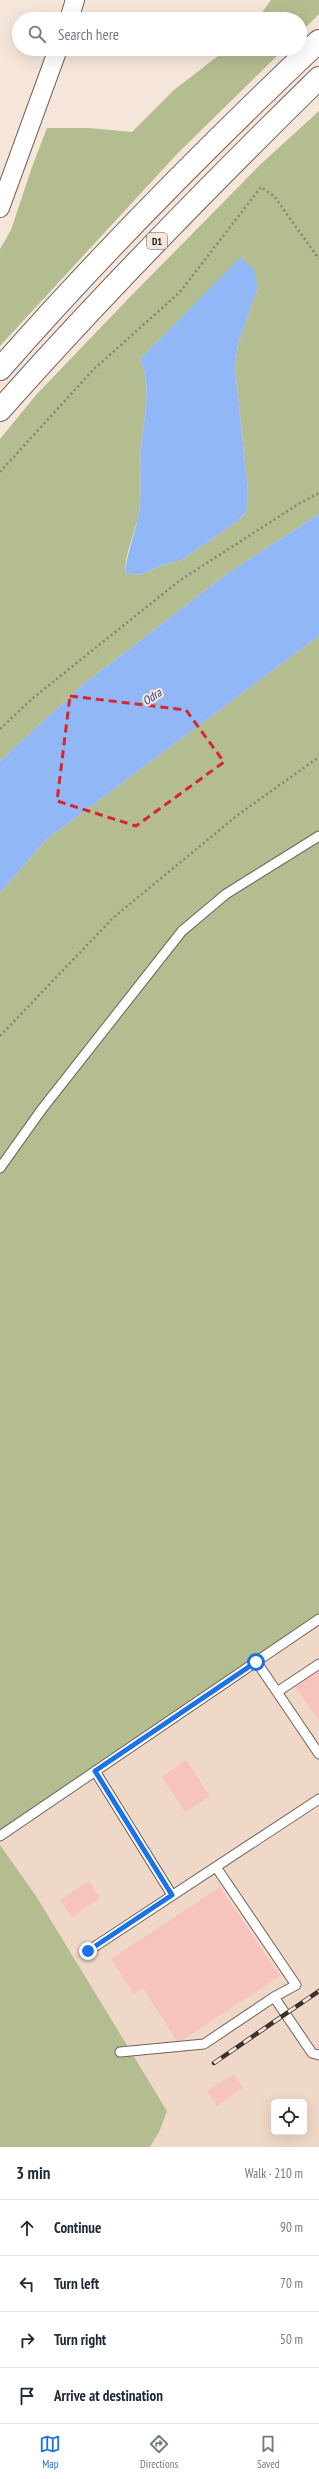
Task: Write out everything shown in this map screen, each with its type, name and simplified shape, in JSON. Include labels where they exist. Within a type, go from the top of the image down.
[{"type":"highway","name":"D1","points":[[307,52],[319,41]]},
{"type":"highway","name":"D1","points":[[0,368],[63,298],[231,124],[303,56]]},
{"type":"highway","name":"D1","points":[[0,410],[79,322],[242,153],[319,78]]},
{"type":"street","points":[[71,12],[75,0]]},
{"type":"street","points":[[0,208],[7,170],[55,56]]},
{"type":"lane","points":[[0,1168],[42,1109],[182,931],[226,894],[319,836]]},
{"type":"lane","points":[[0,1836],[319,1619]]},
{"type":"lane","points":[[256,1662],[319,1754]]},
{"type":"lane","points":[[277,1692],[319,1664]]},
{"type":"lane","points":[[95,1771],[172,1895]]},
{"type":"lane","points":[[88,1951],[319,1799]]},
{"type":"lane","points":[[120,2052],[204,2044],[274,1997],[296,1985],[216,1867]]},
{"type":"lane","points":[[274,1997],[312,2053],[319,2055]]},
{"type":"path","points":[[0,472],[93,370],[180,292],[261,187],[274,196],[319,259]]},
{"type":"path","points":[[0,729],[33,698],[179,581],[300,503],[319,493]]},
{"type":"path","points":[[0,1036],[114,917],[239,814],[319,757]]},
{"type":"highlighted area","points":[[70,696],[186,710],[224,762],[136,826],[57,801]]},
{"type":"shaded area","points":[[319,1619],[319,2147],[150,2147],[160,2130],[36,1896],[0,1845],[0,1836]]},
{"type":"green space","points":[[271,0],[319,0],[319,14],[307,26],[307,12],[262,12]]},
{"type":"green space","points":[[218,56],[277,56],[177,154],[0,346],[0,249],[11,230],[47,128],[89,128],[132,132],[174,90]]},
{"type":"green space","points":[[319,111],[319,514],[228,573],[85,683],[0,761],[0,439],[36,395],[262,163]],"holes":[[[242,257],[258,287],[238,344],[235,367],[248,491],[246,513],[238,521],[182,560],[162,565],[140,575],[125,573],[125,565],[138,519],[140,503],[140,457],[147,392],[144,370],[140,359]]]},
{"type":"green space","points":[[319,636],[319,1619],[0,1836],[0,893],[46,840]]},
{"type":"green space","points":[[0,1845],[36,1896],[167,2111],[160,2130],[150,2147],[0,2147]]},
{"type":"water","points":[[241,257],[254,270],[258,287],[238,344],[235,367],[248,491],[246,513],[238,521],[182,560],[162,565],[140,575],[125,573],[138,519],[140,503],[140,457],[147,392],[144,370],[140,359]]},
{"type":"water","name":"Odra","points":[[319,514],[319,636],[46,840],[0,893],[0,761],[85,683],[228,573]]},
{"type":"building","points":[[319,1667],[319,1721],[294,1685],[306,1676],[308,1678]]},
{"type":"building","points":[[186,1760],[210,1796],[185,1812],[162,1777]]},
{"type":"building","points":[[89,1881],[100,1898],[72,1917],[60,1900]]},
{"type":"building","points":[[220,1887],[280,1976],[178,2043],[143,1988],[134,1994],[111,1959]]},
{"type":"building","points":[[234,2074],[243,2088],[217,2106],[207,2091]]},
{"type":"railway","points":[[214,2063],[319,1991]]},
{"type":"route","points":[[88,1951],[172,1895],[95,1771],[256,1662]]}]
